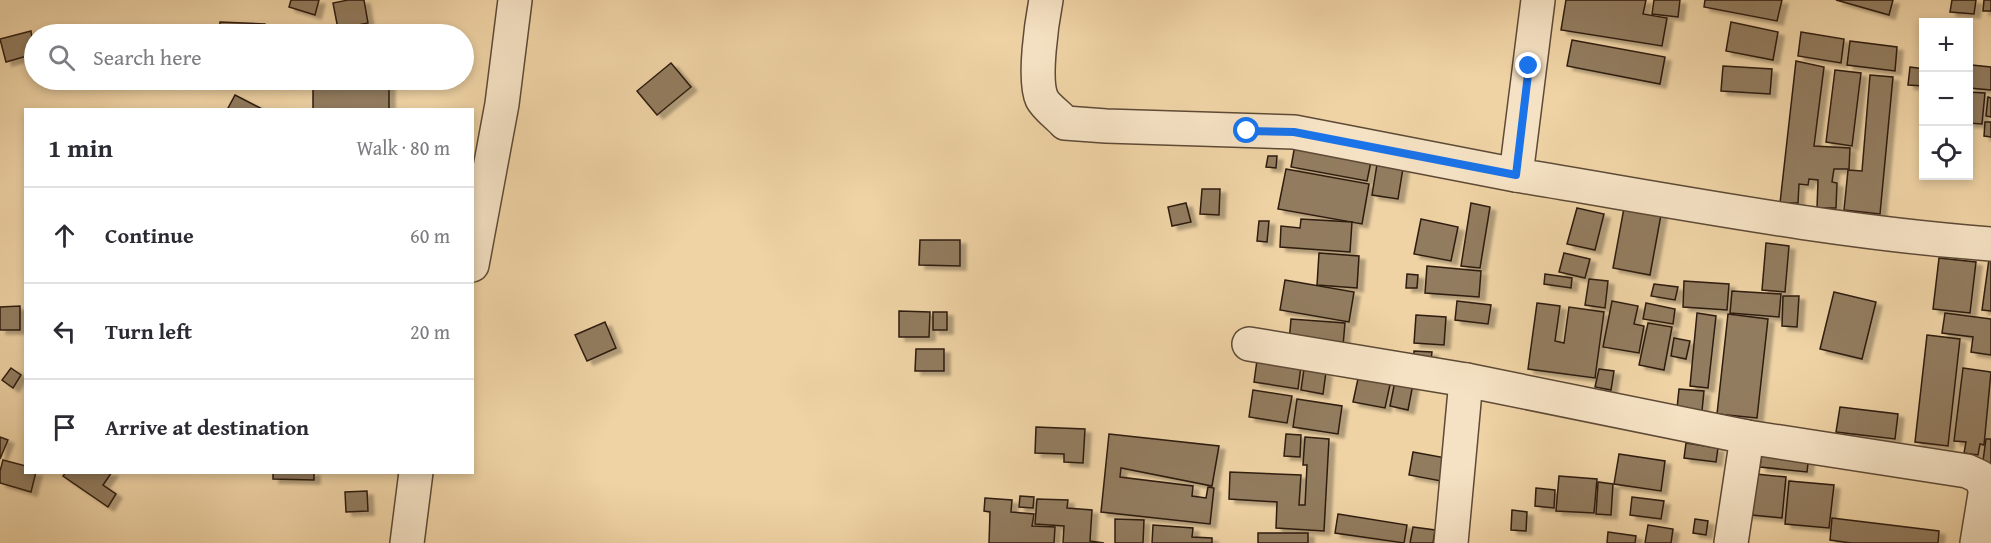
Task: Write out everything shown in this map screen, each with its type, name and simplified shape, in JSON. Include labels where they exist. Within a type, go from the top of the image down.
[{"type":"street","points":[[474,254],[502,104],[515,0]]},
{"type":"street","points":[[1046,0],[1039,41],[1039,79],[1042,99],[1065,123],[1294,132],[1516,175],[1809,223],[1927,239],[1991,244]]},
{"type":"street","points":[[1516,175],[1538,0]]},
{"type":"street","points":[[1249,344],[1466,380],[1747,437],[1956,468],[1980,477],[1985,488],[1977,543]]},
{"type":"street","points":[[1451,543],[1466,380]]},
{"type":"street","points":[[1731,543],[1747,437]]},
{"type":"street","points":[[407,543],[416,474]]},
{"type":"building","points":[[291,0],[319,0],[315,15],[289,7]]},
{"type":"building","points":[[364,0],[368,23],[337,24],[333,3]]},
{"type":"building","points":[[1566,0],[1646,0],[1643,14],[1667,18],[1662,46],[1561,30]]},
{"type":"building","points":[[1654,0],[1680,0],[1678,17],[1652,14]]},
{"type":"building","points":[[1705,0],[1782,0],[1777,21],[1704,7]]},
{"type":"building","points":[[1836,0],[1893,0],[1889,15]]},
{"type":"building","points":[[1952,0],[1976,0],[1974,14],[1950,12]]},
{"type":"building","points":[[1984,0],[1991,0],[1991,11],[1983,11]]},
{"type":"building","points":[[220,22],[265,24],[220,24]]},
{"type":"building","points":[[1731,22],[1778,32],[1773,60],[1726,51]]},
{"type":"building","points":[[1801,32],[1844,39],[1841,63],[1798,56]]},
{"type":"building","points":[[24,33],[24,57],[6,62],[0,39]]},
{"type":"building","points":[[1572,40],[1665,57],[1660,84],[1567,66]]},
{"type":"building","points":[[1850,41],[1897,47],[1895,71],[1847,65]]},
{"type":"building","points":[[1796,61],[1824,67],[1814,146],[1850,148],[1849,169],[1834,169],[1832,182],[1837,183],[1836,208],[1817,208],[1818,180],[1809,179],[1808,185],[1799,184],[1798,203],[1780,203]]},
{"type":"building","points":[[671,63],[691,87],[657,115],[637,91]]},
{"type":"building","points":[[1973,65],[1991,67],[1991,90],[1973,88]]},
{"type":"building","points":[[1723,66],[1772,69],[1770,94],[1721,91]]},
{"type":"building","points":[[1910,67],[1919,68],[1919,86],[1908,85]]},
{"type":"building","points":[[1835,70],[1861,73],[1852,146],[1826,142]]},
{"type":"building","points":[[1870,75],[1893,77],[1880,214],[1844,210],[1848,170],[1862,171]]},
{"type":"building","points":[[313,90],[389,90],[389,108],[313,108]]},
{"type":"building","points":[[1973,92],[1985,93],[1982,124],[1973,123]]},
{"type":"building","points":[[235,95],[260,108],[228,108]]},
{"type":"building","points":[[1988,97],[1991,98],[1991,117],[1986,116]]},
{"type":"building","points":[[1985,122],[1991,122],[1991,137],[1984,136]]},
{"type":"building","points":[[1296,139],[1373,152],[1367,181],[1291,167]]},
{"type":"building","points":[[1268,156],[1277,156],[1276,168],[1266,167]]},
{"type":"building","points":[[1378,158],[1404,162],[1398,199],[1372,195]]},
{"type":"building","points":[[1286,169],[1369,184],[1362,224],[1278,209]]},
{"type":"building","points":[[1202,189],[1220,189],[1219,215],[1200,214]]},
{"type":"building","points":[[1626,197],[1663,204],[1650,275],[1613,268]]},
{"type":"building","points":[[1186,203],[1191,222],[1172,226],[1168,207]]},
{"type":"building","points":[[1471,203],[1490,207],[1480,268],[1461,266]]},
{"type":"building","points":[[1577,208],[1604,214],[1595,250],[1567,244]]},
{"type":"building","points":[[1301,219],[1352,222],[1350,252],[1280,247],[1281,226],[1300,228]]},
{"type":"building","points":[[1421,219],[1458,227],[1451,261],[1414,254]]},
{"type":"building","points":[[1259,221],[1269,221],[1267,242],[1257,241]]},
{"type":"building","points":[[920,240],[960,240],[960,266],[919,265]]},
{"type":"building","points":[[1766,243],[1789,246],[1785,292],[1762,290]]},
{"type":"building","points":[[1991,252],[1991,311],[1982,310]]},
{"type":"building","points":[[1319,253],[1359,256],[1357,288],[1317,285]]},
{"type":"building","points":[[1564,253],[1590,259],[1585,278],[1559,272]]},
{"type":"building","points":[[1939,258],[1976,262],[1970,313],[1933,309]]},
{"type":"building","points":[[1427,266],[1481,271],[1479,297],[1425,293]]},
{"type":"building","points":[[1407,274],[1418,275],[1417,288],[1406,288]]},
{"type":"building","points":[[1545,274],[1572,278],[1571,288],[1544,284]]},
{"type":"building","points":[[1589,279],[1608,281],[1605,308],[1585,305]]},
{"type":"building","points":[[1285,280],[1354,292],[1349,322],[1280,310]]},
{"type":"building","points":[[1684,281],[1729,284],[1727,310],[1683,307]]},
{"type":"building","points":[[1654,284],[1678,287],[1675,300],[1651,296]]},
{"type":"building","points":[[1732,291],[1781,294],[1779,317],[1730,313]]},
{"type":"building","points":[[1834,292],[1876,302],[1862,359],[1820,349]]},
{"type":"building","points":[[1783,296],[1799,296],[1797,327],[1782,326]]},
{"type":"building","points":[[1457,301],[1491,305],[1488,324],[1455,320]]},
{"type":"building","points":[[1612,301],[1638,306],[1634,324],[1644,326],[1639,353],[1603,347]]},
{"type":"building","points":[[1537,303],[1560,306],[1555,341],[1564,343],[1569,307],[1604,312],[1595,378],[1528,369]]},
{"type":"building","points":[[1646,303],[1675,309],[1673,324],[1643,319]]},
{"type":"building","points":[[20,306],[20,330],[0,330],[0,307]]},
{"type":"building","points":[[899,311],[930,312],[929,337],[899,337]]},
{"type":"building","points":[[933,312],[947,312],[947,330],[933,330]]},
{"type":"building","points":[[1697,313],[1716,316],[1708,388],[1690,386]]},
{"type":"building","points":[[1945,313],[1991,319],[1991,355],[1971,352],[1973,337],[1942,333]]},
{"type":"building","points":[[1728,314],[1768,319],[1757,418],[1717,414]]},
{"type":"building","points":[[1416,315],[1446,317],[1444,345],[1414,343]]},
{"type":"building","points":[[1291,319],[1345,323],[1343,346],[1289,342]]},
{"type":"building","points":[[605,322],[616,348],[587,361],[575,335]]},
{"type":"building","points":[[1648,323],[1672,327],[1664,370],[1639,365]]},
{"type":"building","points":[[1927,335],[1960,339],[1948,446],[1915,442]]},
{"type":"building","points":[[1674,338],[1690,341],[1686,359],[1671,356]]},
{"type":"building","points":[[916,349],[944,349],[944,371],[915,371]]},
{"type":"building","points":[[1414,351],[1432,352],[1430,368],[1413,366]]},
{"type":"building","points":[[1257,360],[1301,366],[1298,389],[1254,382]]},
{"type":"building","points":[[11,368],[21,375],[13,388],[2,380]]},
{"type":"building","points":[[1963,368],[1991,372],[1984,445],[1980,444],[1978,455],[1964,453],[1966,442],[1954,441]]},
{"type":"building","points":[[1304,369],[1326,372],[1323,394],[1301,390]]},
{"type":"building","points":[[1599,369],[1614,371],[1611,390],[1595,387]]},
{"type":"building","points":[[1359,374],[1391,380],[1385,408],[1353,402]]},
{"type":"building","points":[[1395,381],[1413,384],[1408,410],[1390,406]]},
{"type":"building","points":[[1679,389],[1704,391],[1702,411],[1677,408]]},
{"type":"building","points":[[1253,390],[1292,396],[1287,423],[1249,417]]},
{"type":"building","points":[[1297,399],[1342,406],[1338,434],[1293,427]]},
{"type":"building","points":[[1840,407],[1898,414],[1895,439],[1836,432]]},
{"type":"building","points":[[1036,427],[1085,429],[1083,463],[1064,462],[1064,454],[1035,453]]},
{"type":"building","points":[[1109,434],[1219,446],[1212,486],[1121,468],[1120,477],[1193,486],[1192,496],[1206,498],[1208,487],[1214,488],[1210,524],[1101,512]]},
{"type":"building","points":[[1286,434],[1301,435],[1300,457],[1284,456]]},
{"type":"building","points":[[0,437],[8,440],[0,459]]},
{"type":"building","points":[[1305,437],[1329,439],[1324,531],[1276,528],[1277,502],[1229,499],[1230,472],[1301,475],[1299,505],[1305,505],[1307,465],[1303,465]]},
{"type":"building","points":[[1986,439],[1991,439],[1991,469],[1982,468]]},
{"type":"building","points":[[1763,442],[1810,447],[1807,472],[1760,467]]},
{"type":"building","points":[[1686,443],[1718,448],[1716,462],[1684,458]]},
{"type":"building","points":[[1413,452],[1446,458],[1441,481],[1409,475]]},
{"type":"building","points":[[1619,454],[1665,461],[1661,491],[1614,484]]},
{"type":"building","points":[[3,460],[24,465],[24,474],[36,474],[31,492],[0,483]]},
{"type":"building","points":[[1746,473],[1786,477],[1782,518],[1741,514]]},
{"type":"building","points":[[64,474],[111,474],[103,485],[116,494],[108,507],[63,476]]},
{"type":"building","points":[[273,474],[314,474],[314,480],[273,479]]},
{"type":"building","points":[[1559,476],[1597,479],[1594,513],[1556,511]]},
{"type":"building","points":[[1789,481],[1834,485],[1829,528],[1785,524]]},
{"type":"building","points":[[1598,482],[1613,484],[1611,515],[1596,514]]},
{"type":"building","points":[[1536,488],[1555,490],[1554,508],[1535,506]]},
{"type":"building","points":[[367,491],[368,511],[346,512],[345,492]]},
{"type":"building","points":[[1020,496],[1034,497],[1033,508],[1019,507]]},
{"type":"building","points":[[1632,497],[1664,501],[1661,519],[1630,515]]},
{"type":"building","points":[[985,498],[1012,500],[1011,512],[1034,514],[1032,526],[1055,527],[1054,543],[989,543],[990,512],[984,511]]},
{"type":"building","points":[[1037,499],[1068,500],[1067,508],[1092,510],[1090,541],[1104,543],[1063,543],[1064,526],[1035,524]]},
{"type":"building","points":[[1512,510],[1527,512],[1526,531],[1511,530]]},
{"type":"building","points":[[1338,514],[1407,525],[1404,543],[1335,533]]},
{"type":"building","points":[[1832,518],[1939,531],[1938,543],[1851,543],[1830,540]]},
{"type":"building","points":[[1115,519],[1144,520],[1143,543],[1115,543]]},
{"type":"building","points":[[1695,519],[1708,521],[1706,535],[1693,533]]},
{"type":"building","points":[[1153,525],[1193,528],[1192,537],[1212,538],[1212,543],[1152,543]]},
{"type":"building","points":[[1648,525],[1673,529],[1671,543],[1645,543]]},
{"type":"building","points":[[1413,527],[1435,530],[1433,543],[1410,543]]},
{"type":"building","points":[[1608,532],[1636,536],[1635,543],[1607,543]]},
{"type":"building","points":[[1258,533],[1308,533],[1308,543],[1258,543]]},
{"type":"route","points":[[1247,131],[1294,132],[1516,175],[1529,66]]}]
